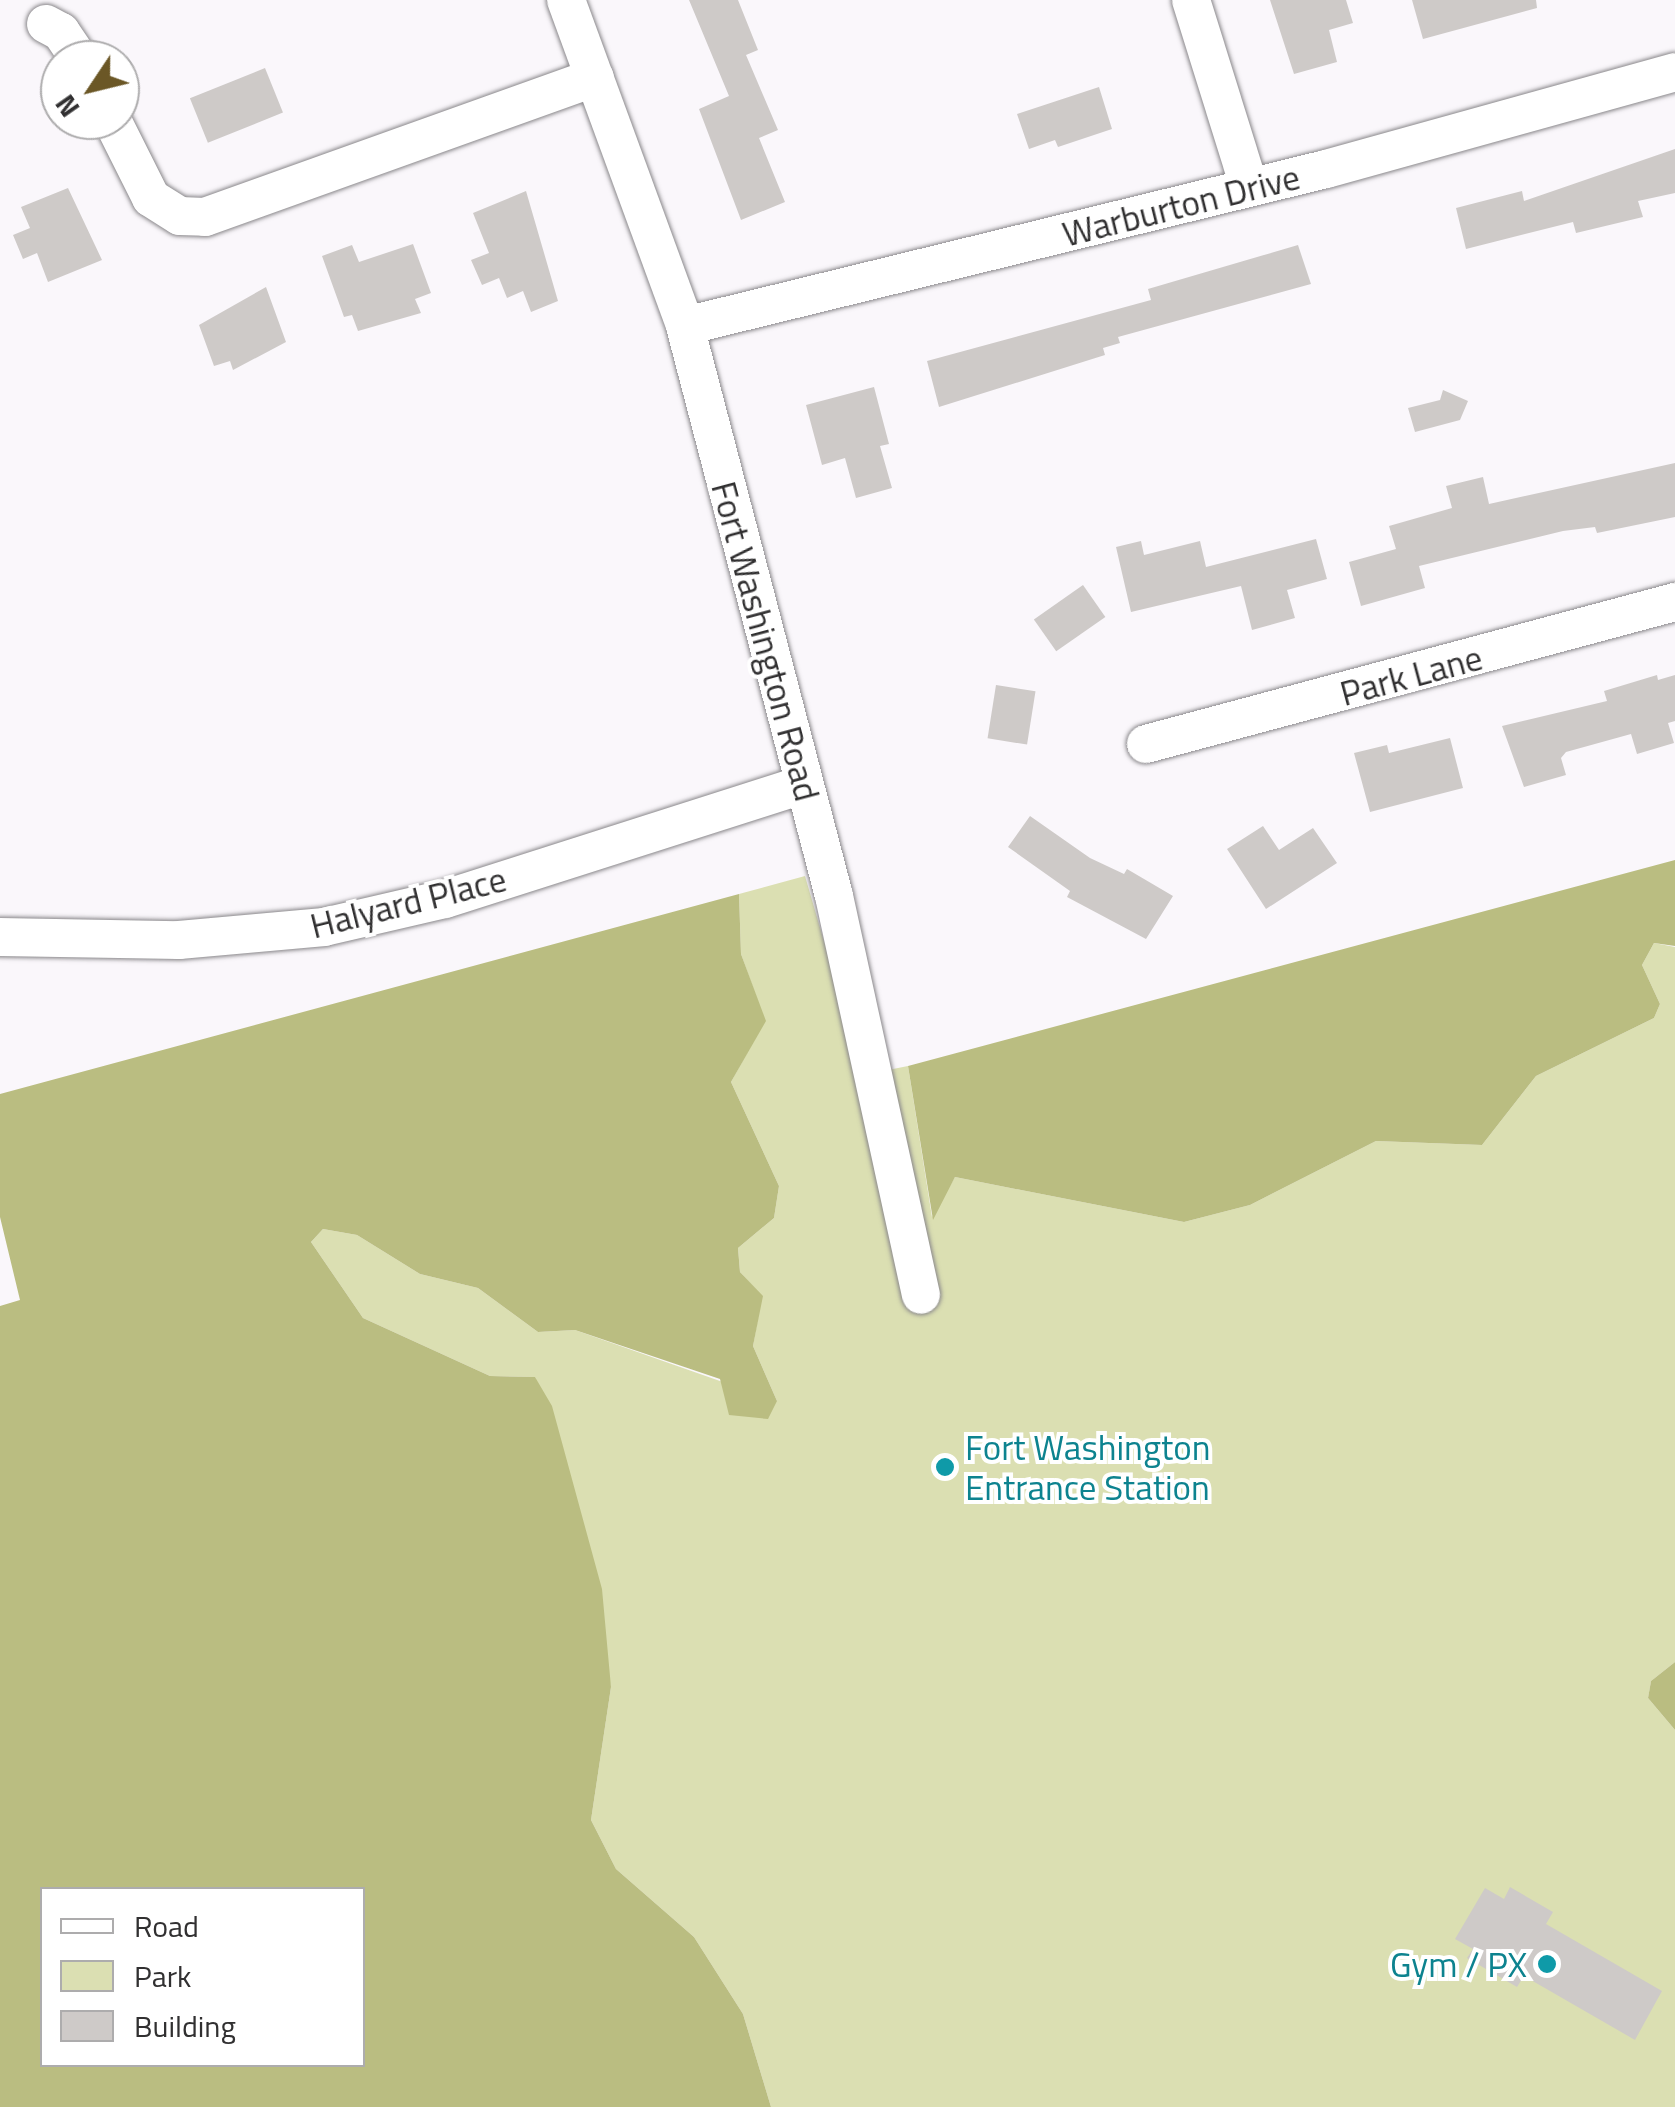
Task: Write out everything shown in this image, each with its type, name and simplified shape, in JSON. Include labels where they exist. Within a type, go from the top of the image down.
[{"type":"street","name":"Fort Washington Road","points":[[566,0],[684,326],[834,896],[921,1294]]},
{"type":"street","points":[[1191,0],[1249,186]]},
{"type":"street","points":[[46,24],[66,40]]},
{"type":"street","name":"Warburton Drive","points":[[684,326],[1249,186],[1675,72]]},
{"type":"street","points":[[122,140],[151,198],[180,216],[206,216],[595,77]]},
{"type":"street","name":"Park Lane","points":[[1146,744],[1675,602]]},
{"type":"street","name":"Halyard Place","points":[[0,937],[179,940],[324,927],[445,899],[803,785]]},
{"type":"green space","points":[[1675,860],[1675,946],[1654,943],[1642,965],[1660,1004],[1654,1018],[1536,1076],[1482,1145],[1376,1141],[1250,1205],[1184,1222],[955,1177],[933,1220],[908,1066]]},
{"type":"green space","points":[[805,876],[863,1075],[908,1066],[932,1217],[955,1177],[1184,1222],[1250,1205],[1376,1141],[1482,1145],[1536,1076],[1654,1018],[1660,1004],[1642,965],[1654,943],[1675,947],[1675,1662],[1651,1681],[1648,1698],[1675,1730],[1675,2107],[771,2107],[743,2014],[694,1937],[616,1869],[591,1820],[611,1687],[535,1377],[490,1376],[363,1318],[311,1242],[323,1229],[357,1235],[420,1274],[478,1288],[538,1332],[575,1330],[777,1401],[753,1346],[762,1296],[740,1272],[738,1248],[774,1218],[779,1186],[731,1082],[765,1021],[741,954],[739,894]]},
{"type":"green space","points":[[739,894],[741,954],[766,1021],[731,1082],[779,1186],[774,1218],[738,1248],[740,1272],[763,1296],[753,1346],[777,1401],[768,1419],[729,1415],[720,1379],[575,1330],[538,1332],[478,1288],[420,1274],[357,1235],[323,1229],[311,1242],[363,1318],[490,1376],[535,1377],[552,1406],[602,1589],[611,1687],[591,1820],[616,1869],[694,1937],[743,2014],[771,2107],[0,2107],[0,1306],[20,1300],[0,1217],[0,1094]]},
{"type":"green space","points":[[1675,1662],[1675,1730],[1648,1698],[1651,1681]]},
{"type":"building","points":[[689,0],[738,0],[758,50],[746,55],[778,130],[759,138],[785,202],[741,220],[699,109],[729,96]]},
{"type":"building","points":[[1270,0],[1346,0],[1353,23],[1329,30],[1337,62],[1294,74]]},
{"type":"building","points":[[1412,0],[1536,0],[1537,8],[1423,39]]},
{"type":"building","points":[[265,68],[283,113],[208,143],[190,98]]},
{"type":"building","points":[[1099,87],[1112,129],[1058,147],[1055,140],[1029,149],[1017,114]]},
{"type":"building","points":[[1675,149],[1675,193],[1638,201],[1643,217],[1576,233],[1573,222],[1466,249],[1456,208],[1522,191],[1524,201]]},
{"type":"building","points":[[68,188],[102,260],[48,282],[37,253],[23,259],[13,235],[30,228],[21,207]]},
{"type":"building","points":[[526,191],[558,301],[531,312],[523,291],[507,298],[499,278],[482,285],[471,260],[489,253],[473,213]]},
{"type":"building","points":[[413,244],[431,293],[415,299],[421,313],[358,331],[352,315],[344,317],[322,256],[352,245],[359,262]]},
{"type":"building","points":[[1298,245],[1311,284],[1118,337],[1120,343],[1103,348],[1105,355],[939,407],[927,361],[1151,300],[1148,289]]},
{"type":"building","points":[[266,287],[286,342],[233,370],[230,361],[214,366],[199,325]]},
{"type":"building","points":[[874,387],[889,444],[880,446],[892,488],[856,498],[845,458],[822,465],[806,405]]},
{"type":"building","points":[[1443,390],[1468,401],[1460,420],[1415,432],[1408,408],[1440,400]]},
{"type":"building","points":[[1675,463],[1675,517],[1597,533],[1595,527],[1563,531],[1419,566],[1425,588],[1361,606],[1349,562],[1396,549],[1389,526],[1452,508],[1446,486],[1483,477],[1489,504]]},
{"type":"building","points":[[1316,539],[1327,579],[1287,590],[1295,618],[1252,630],[1241,586],[1131,612],[1116,547],[1141,541],[1144,555],[1200,541],[1206,567]]},
{"type":"building","points":[[1083,585],[1105,617],[1056,651],[1034,619]]},
{"type":"building","points":[[1657,675],[1658,680],[1675,675],[1675,721],[1668,723],[1674,743],[1637,754],[1631,734],[1566,752],[1561,758],[1566,775],[1524,787],[1502,726],[1607,701],[1604,691]]},
{"type":"building","points":[[996,685],[1036,691],[1027,745],[988,738]]},
{"type":"building","points":[[1450,738],[1463,788],[1370,812],[1354,753],[1387,745],[1389,753]]},
{"type":"building","points":[[1030,816],[1090,858],[1124,874],[1127,869],[1173,896],[1146,939],[1067,897],[1070,891],[1008,847]]},
{"type":"building","points":[[1263,826],[1279,850],[1313,828],[1337,863],[1266,909],[1227,849]]},
{"type":"building","name":"Gym / PX","points":[[1510,1887],[1553,1912],[1546,1924],[1662,1991],[1635,2040],[1524,1976],[1517,1987],[1467,1958],[1473,1949],[1455,1939],[1485,1888],[1504,1899]]},
{"type":"place","name":"Fort Washington Entrance Station","points":[[945,1467]]},
{"type":"place","name":"Gym / PX","points":[[1547,1964]]}]
